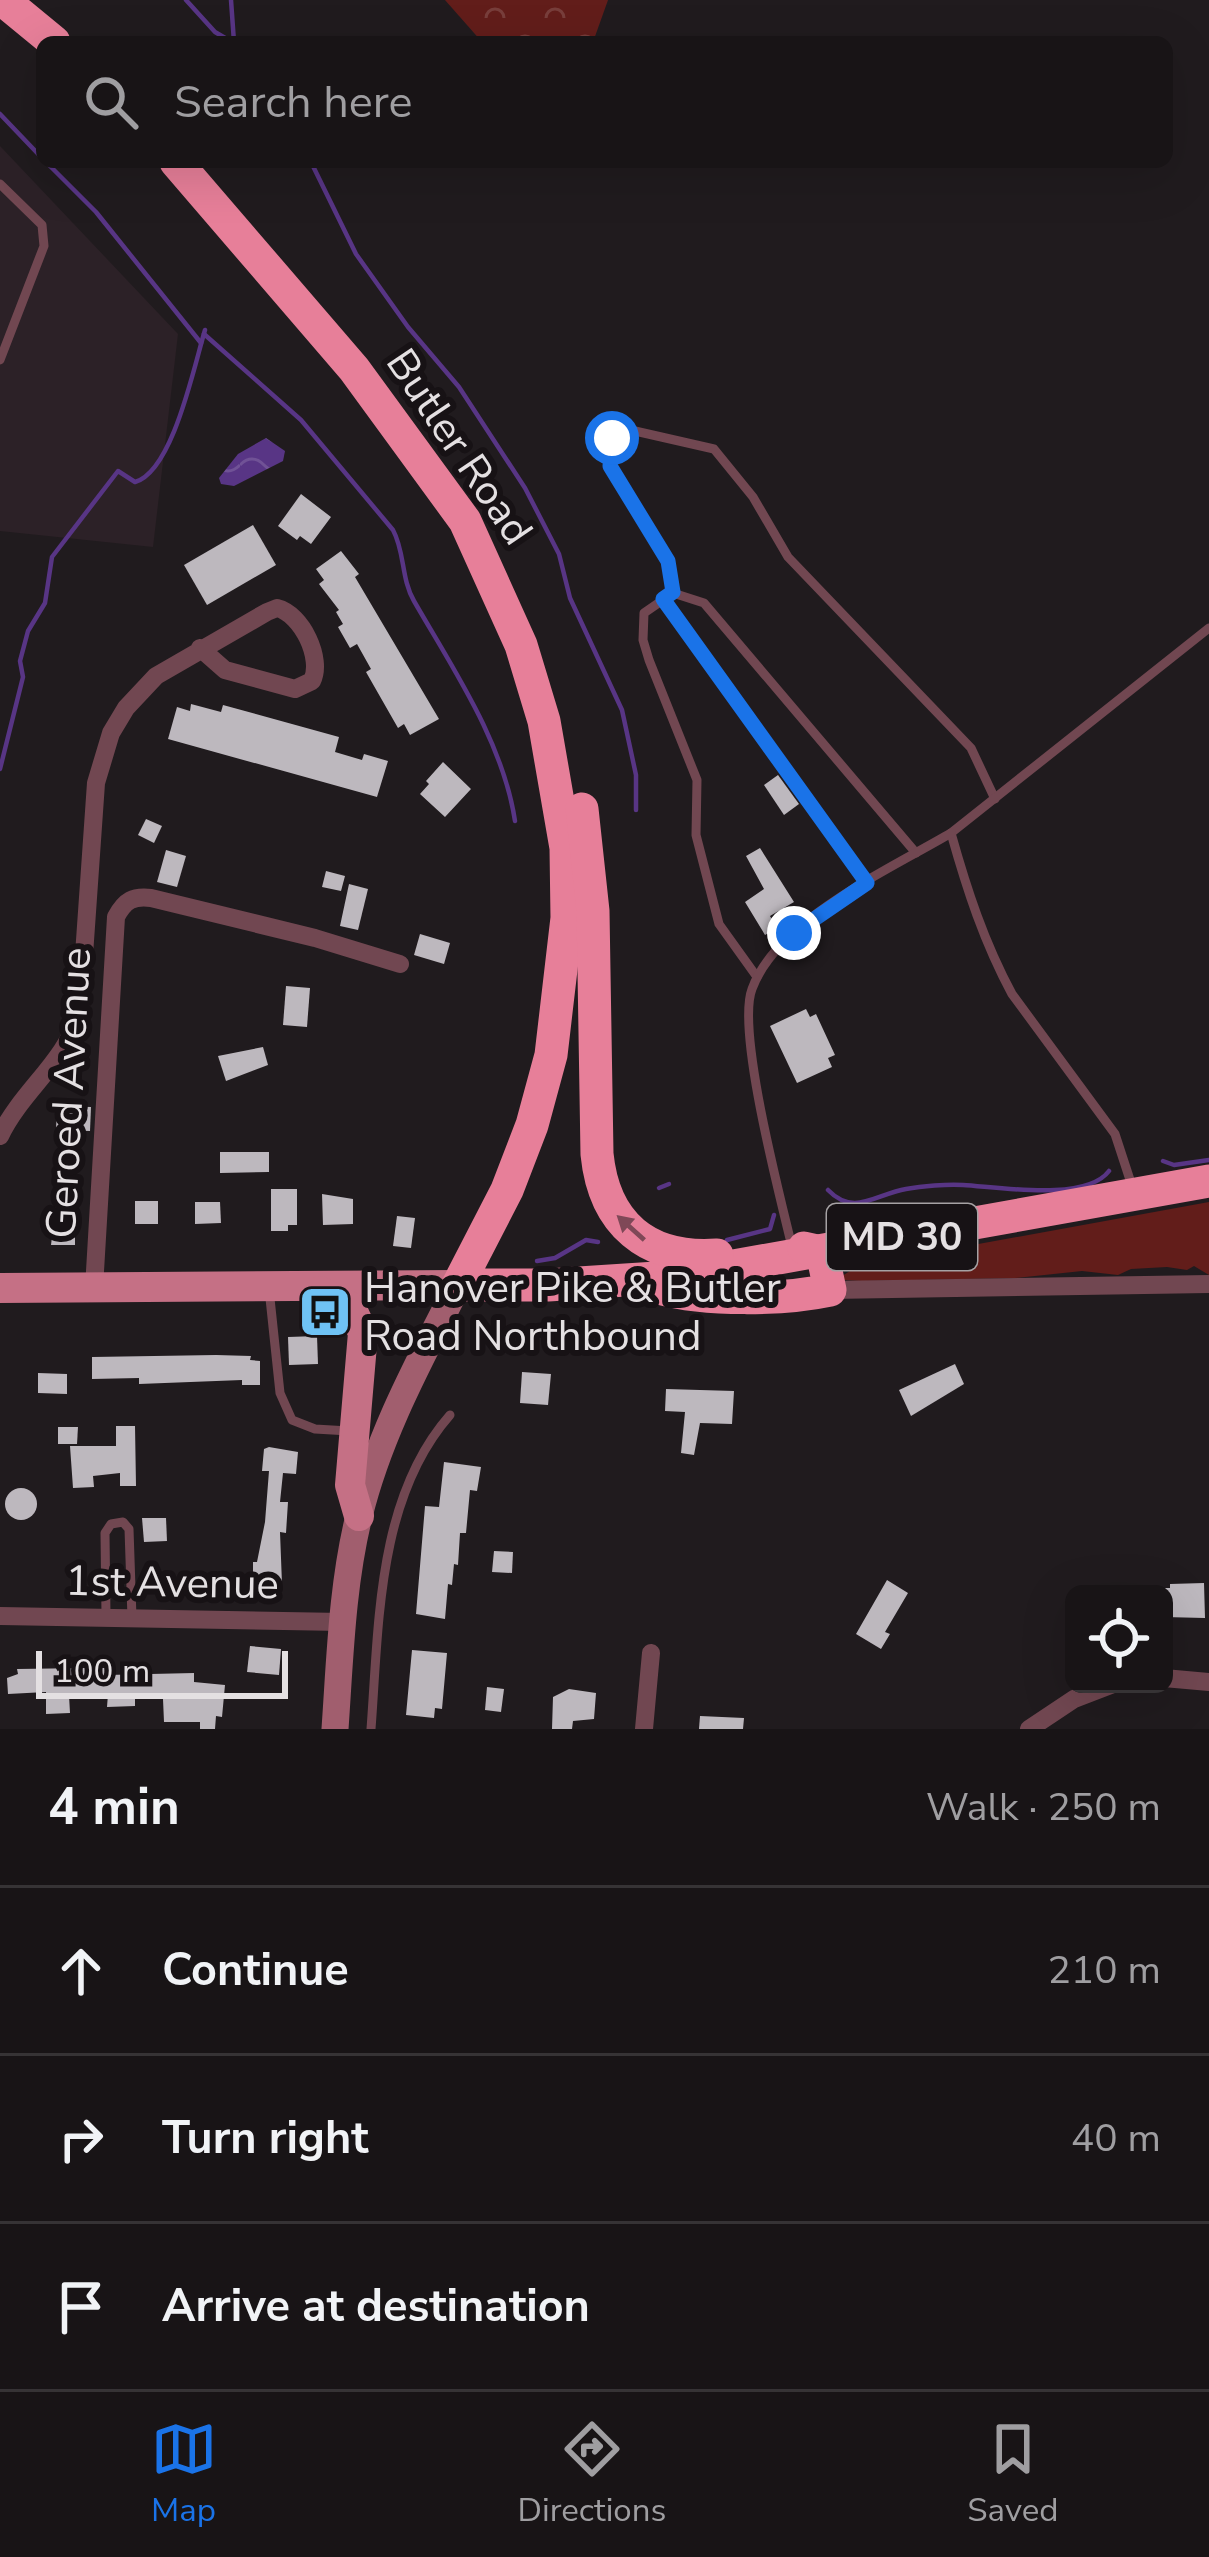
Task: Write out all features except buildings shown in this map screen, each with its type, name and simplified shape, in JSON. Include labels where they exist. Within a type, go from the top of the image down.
[{"type":"highway","points":[[3,0],[46,36]]},
{"type":"highway","name":"Butler Road","points":[[181,168],[354,369],[456,508],[486,562],[521,645],[544,721],[563,824],[567,895],[551,1055],[532,1125],[507,1190],[458,1285]]},
{"type":"highway","points":[[544,721],[577,777],[590,854],[597,1154],[603,1190],[624,1225],[651,1244],[672,1253],[712,1256],[803,1251],[830,1290],[686,1295],[636,1282]]},
{"type":"highway","name":"MD 30","points":[[458,1285],[636,1282],[1209,1181]]},
{"type":"main road","name":"MD 30","points":[[0,1288],[458,1285]]},
{"type":"main road","name":"Butler Road","points":[[334,1729],[358,1516],[401,1397],[458,1285]]},
{"type":"main road","points":[[314,1289],[351,1307],[360,1322],[350,1485],[358,1516]]},
{"type":"street","points":[[0,1136],[21,1100],[67,1047],[80,1012],[96,783],[111,733],[126,709],[156,676],[200,648],[266,612],[286,610],[316,657],[317,668],[312,681],[295,689],[225,670],[200,648]]},
{"type":"street","name":"Geroed Avenue","points":[[103,1289],[116,917],[121,907],[138,896],[152,898],[400,964]]},
{"type":"street","points":[[830,1290],[1209,1284]]},
{"type":"street","name":"1st Avenue","points":[[0,1616],[343,1622]]},
{"type":"street","points":[[644,1729],[651,1653]]},
{"type":"street","points":[[1173,1679],[1209,1682]]},
{"type":"street","points":[[1029,1729],[1090,1693]]},
{"type":"lane","points":[[0,184],[42,225],[44,246],[0,360]]},
{"type":"lane","points":[[867,883],[668,596],[668,561],[610,466],[612,438],[635,431],[715,449],[753,497],[788,556],[971,748],[995,799]]},
{"type":"lane","points":[[757,977],[719,924],[696,835],[697,781],[643,640],[644,613],[668,596],[704,603],[916,854]]},
{"type":"lane","points":[[803,1251],[763,1117],[749,1025],[748,1000],[757,977],[794,933],[951,833],[1209,628]]},
{"type":"lane","points":[[951,833],[969,897],[999,970],[1115,1135],[1135,1194]]},
{"type":"lane","points":[[268,1289],[280,1393],[292,1420],[315,1429],[355,1432]]},
{"type":"lane","points":[[370,1729],[389,1548],[430,1437],[450,1415]]},
{"type":"lane","points":[[106,1618],[105,1533],[111,1524],[123,1522],[129,1529],[132,1618]]},
{"type":"shaded area","points":[[0,146],[178,334],[153,547],[0,531]]},
{"type":"green space","points":[[445,0],[608,0],[595,36],[477,36]]},
{"type":"green space","points":[[1209,1202],[1209,1275],[1194,1266],[1187,1270],[1131,1269],[1118,1275],[1082,1271],[1015,1278],[862,1281],[842,1276],[858,1266]]},
{"type":"water","points":[[266,438],[285,451],[283,461],[234,486],[221,484],[219,478],[238,454]]},
{"type":"waterway","points":[[186,0],[222,36]]},
{"type":"waterway","points":[[231,0],[234,36]]},
{"type":"waterway","points":[[0,114],[36,152]]},
{"type":"waterway","points":[[52,168],[96,212],[201,343]]},
{"type":"waterway","points":[[314,168],[356,254],[459,387],[525,488],[559,554],[570,598],[622,710],[636,775],[636,810]]},
{"type":"waterway","points":[[0,769],[23,677],[20,661],[28,631],[45,603],[52,557],[118,471],[135,482],[160,459],[180,415],[205,330]]},
{"type":"waterway","points":[[204,334],[301,420],[393,530],[410,593],[488,735],[515,821]]},
{"type":"waterway","points":[[1163,1161],[1174,1165],[1209,1160]]},
{"type":"waterway","points":[[828,1190],[856,1203],[934,1186],[1062,1190],[1098,1181],[1109,1171]]},
{"type":"waterway","points":[[659,1188],[669,1184]]},
{"type":"waterway","points":[[727,1240],[770,1229],[774,1215]]},
{"type":"waterway","points":[[537,1261],[555,1258],[586,1240],[598,1242]]},
{"type":"place","name":"Hanover Pike & Butler Road Northbound","points":[[325,1312]]},
{"type":"route","points":[[612,438],[610,466],[668,561],[673,592],[663,599],[867,883],[794,933]]}]
